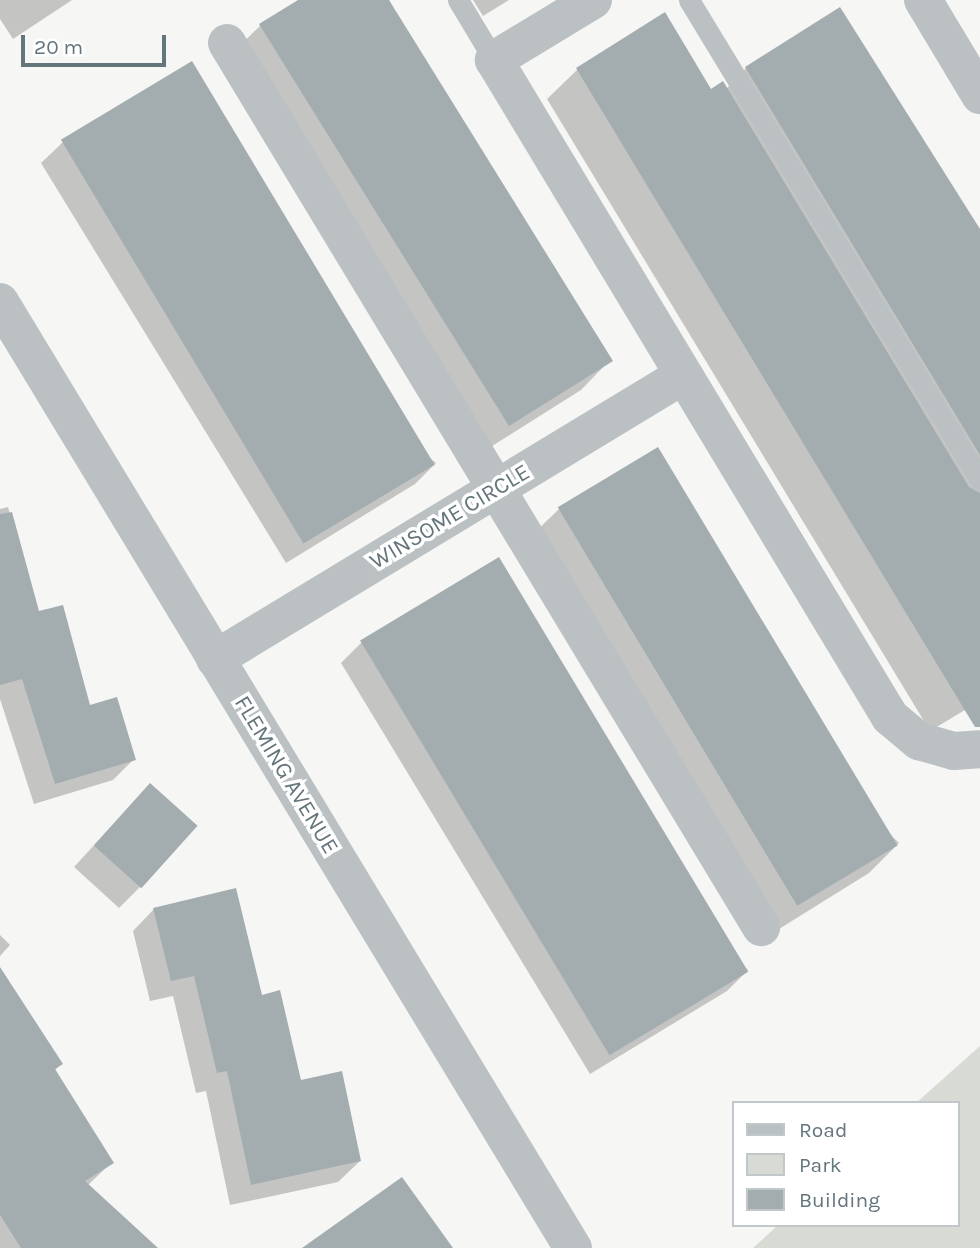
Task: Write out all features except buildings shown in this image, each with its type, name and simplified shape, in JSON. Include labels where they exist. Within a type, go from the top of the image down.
[{"type":"street","points":[[593,0],[494,60],[890,717],[919,741],[954,751],[980,749]]},
{"type":"street","points":[[923,0],[980,95]]},
{"type":"street","points":[[227,43],[761,927]]},
{"type":"street","name":"FLEMING AVENUE","points":[[0,302],[573,1248]]},
{"type":"street","name":"WINSOME CIRCLE","points":[[215,659],[684,375]]},
{"type":"lane","points":[[458,0],[494,60]]},
{"type":"lane","points":[[689,0],[980,480]]},
{"type":"green space","points":[[980,1046],[980,1248],[753,1248],[776,1227],[959,1227],[959,1101],[918,1101]]}]
